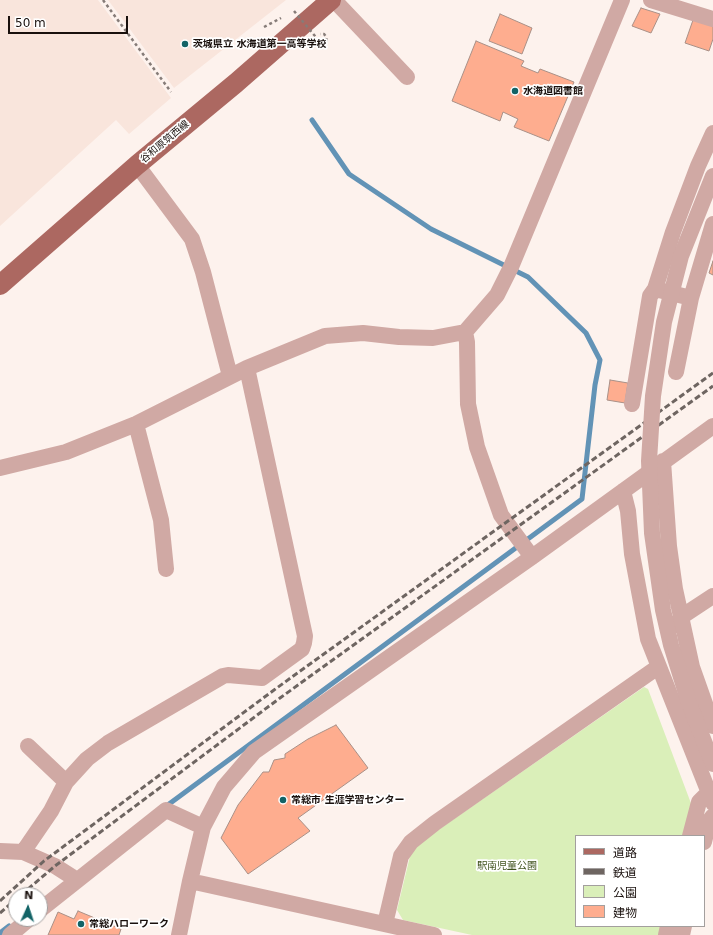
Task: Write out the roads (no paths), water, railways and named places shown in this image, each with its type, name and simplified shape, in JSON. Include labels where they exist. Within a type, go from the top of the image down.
[{"type":"main road","name":"谷和原筑西線","points":[[0,285],[137,165],[236,83],[331,0]]},
{"type":"street","points":[[334,0],[407,77]]},
{"type":"street","points":[[0,468],[66,452],[136,424],[230,376],[308,342],[340,334],[362,333],[399,337],[433,338],[465,332],[497,295],[511,266],[622,0]]},
{"type":"street","points":[[651,0],[713,19]]},
{"type":"street","points":[[632,404],[650,296],[656,289],[676,224],[698,166],[713,133]]},
{"type":"street","points":[[137,165],[192,239],[203,272],[230,376]]},
{"type":"street","points":[[713,176],[681,256],[664,322],[653,396],[650,477],[655,560],[671,645],[689,703],[713,764]]},
{"type":"street","points":[[676,372],[691,298],[713,224]]},
{"type":"street","points":[[656,289],[691,298]]},
{"type":"street","points":[[465,332],[468,342],[468,404],[477,447],[501,515],[532,557]]},
{"type":"street","points":[[23,852],[51,811],[66,782],[87,759],[108,743],[223,676],[228,675],[262,678],[302,649],[304,643],[303,628],[247,368]]},
{"type":"street","points":[[136,424],[161,520],[166,569]]},
{"type":"street","points":[[179,935],[203,827],[224,787],[254,752],[532,557],[713,426]]},
{"type":"street","points":[[663,461],[669,546],[681,617],[692,667],[713,726]]},
{"type":"street","points":[[624,491],[640,605],[648,639],[710,798],[699,802],[690,835]]},
{"type":"street","points":[[386,924],[401,856],[411,842],[434,823],[656,661],[681,617],[713,596]]},
{"type":"street","points":[[28,746],[66,782]]},
{"type":"street","points":[[48,904],[166,810],[203,827]]},
{"type":"street","points":[[705,838],[709,821],[713,816]]},
{"type":"street","points":[[0,851],[23,852],[55,866],[77,880]]},
{"type":"street","points":[[190,880],[434,935]]},
{"type":"street","points":[[10,935],[20,927]]},
{"type":"waterway","points":[[165,807],[582,499],[595,385],[600,360],[586,333],[528,277],[431,229],[349,174],[312,120]]},
{"type":"waterway","points":[[0,933],[8,927]]},
{"type":"railway","points":[[0,901],[44,861],[274,690],[713,373]]},
{"type":"railway","points":[[30,887],[55,866],[280,698],[713,386]]},
{"type":"railway","points":[[0,913],[8,906]]},
{"type":"place","name":"茨城県立 水海道第一高等学校","points":[[185,44]]},
{"type":"place","name":"水海道図書館","points":[[515,91]]},
{"type":"place","name":"常総市 生涯学習センター","points":[[283,800]]},
{"type":"place","name":"常総ハローワーク","points":[[81,924]]},
{"type":"park label","name":"駅南児童公園","points":[[507,866]]}]
